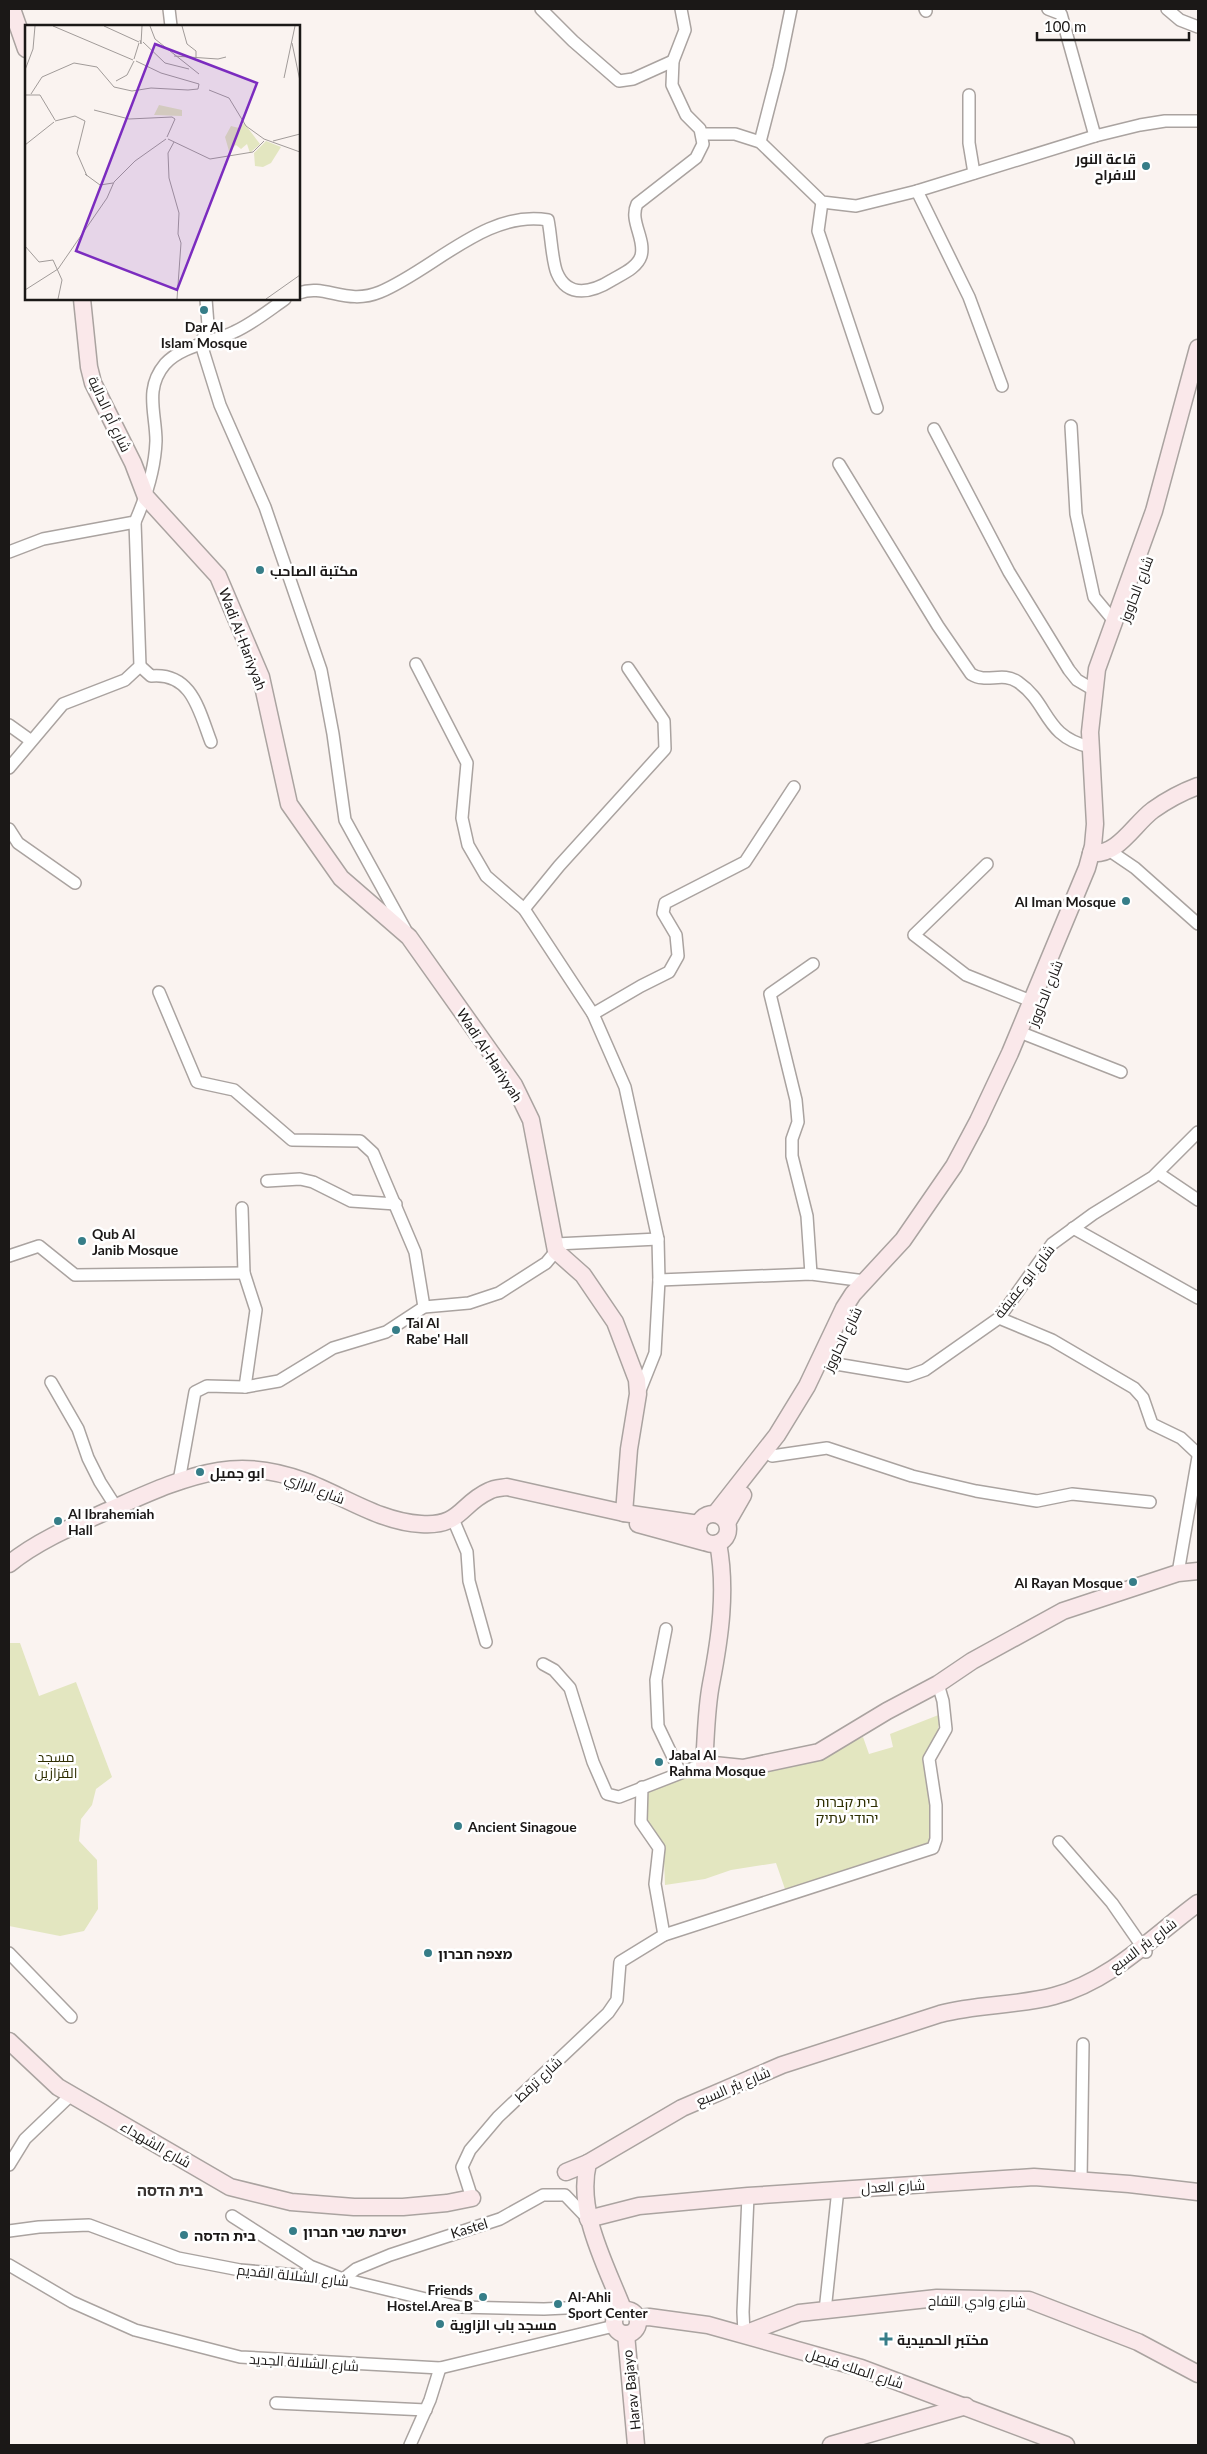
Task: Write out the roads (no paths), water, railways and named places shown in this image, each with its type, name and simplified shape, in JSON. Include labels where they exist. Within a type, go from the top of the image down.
[{"type":"main road","points":[[12,9],[14,26],[25,47]]},
{"type":"main road","name":"شارع أم الدالية","points":[[82,300],[89,367],[94,383],[133,463],[146,497]]},
{"type":"main road","points":[[1100,853],[1095,824],[1090,746],[1097,669],[1154,511],[1198,348]]},
{"type":"main road","name":"شارع الحاووز","points":[[721,1518],[737,1502],[772,1456],[814,1394],[830,1363],[850,1316],[864,1296],[902,1256],[950,1192],[1008,1083],[1087,894],[1100,853],[1104,819],[1101,708],[1105,678],[1151,551],[1198,396]]},
{"type":"main road","name":"Wadi Al-Hariyyah","points":[[146,497],[218,576],[261,677],[289,804],[341,878],[409,938],[514,1085],[531,1120],[556,1248]]},
{"type":"main road","points":[[711,1543],[726,1537],[721,1518],[777,1435],[807,1386],[844,1308],[865,1281],[903,1240],[954,1166],[978,1121],[1010,1053],[1087,868],[1100,853],[1152,811],[1184,791],[1198,786]]},
{"type":"main road","points":[[556,1248],[583,1274],[615,1322],[634,1367],[638,1394],[629,1449],[624,1514]]},
{"type":"main road","name":"شارع الرازي","points":[[9,1564],[52,1536],[116,1507],[179,1481],[219,1471],[265,1470],[304,1481],[396,1521],[420,1524],[440,1524],[453,1519],[479,1496],[491,1490],[507,1487],[624,1514],[699,1524]]},
{"type":"main road","name":"شارع الرازي","points":[[624,1514],[636,1523],[711,1543]]},
{"type":"main road","points":[[721,1518],[705,1516],[699,1524],[698,1534],[711,1543],[722,1563],[721,1634],[711,1685],[704,1764],[743,1768],[819,1752],[887,1711],[938,1684],[972,1661],[1063,1610],[1178,1573],[1198,1571]]},
{"type":"main road","name":"شارع بئر السبع","points":[[588,2164],[682,2108],[763,2073],[940,2014],[961,2016],[1030,2008],[1056,2002],[1108,1981],[1133,1966],[1145,1950],[1198,1903]]},
{"type":"main road","name":"شارع بئر السبع","points":[[1145,1950],[1198,1913]]},
{"type":"main road","name":"شارع الشهداء","points":[[9,2042],[58,2087],[230,2187],[256,2195],[291,2202],[354,2207],[403,2207],[447,2203],[472,2198]]},
{"type":"main road","points":[[566,2172],[588,2164]]},
{"type":"main road","points":[[588,2164],[585,2175],[588,2219],[621,2320]]},
{"type":"main road","name":"شارع العدل","points":[[588,2219],[639,2206],[838,2189],[1034,2177],[1198,2192]]},
{"type":"main road","name":"شارع وادي التفاح","points":[[744,2334],[799,2313],[937,2298],[1029,2300],[1138,2342],[1198,2374]]},
{"type":"main road","name":"شارع الملك فيصل","points":[[621,2320],[636,2329],[638,2318],[649,2317],[708,2325],[744,2334],[861,2368],[966,2406],[1019,2429],[1066,2445]]},
{"type":"main road","name":"Harav Bajayo","points":[[621,2320],[636,2445]]},
{"type":"main road","points":[[831,2445],[966,2406]]},
{"type":"street","points":[[169,9],[171,25]]},
{"type":"street","points":[[540,9],[619,81],[650,72],[673,61]]},
{"type":"street","points":[[300,293],[310,289],[340,296],[361,298],[368,296],[410,276],[472,238],[510,222],[536,218],[548,220],[557,273],[567,287],[579,292],[600,287],[637,263],[642,250],[634,218],[637,204],[699,155],[703,144],[702,134],[686,115],[672,85],[673,61],[685,30],[682,9]]},
{"type":"street","points":[[760,142],[779,68],[791,9]]},
{"type":"street","points":[[1048,9],[1061,14],[1095,136]]},
{"type":"street","points":[[1167,9],[1180,20],[1198,27]]},
{"type":"street","points":[[968,95],[969,143],[974,173]]},
{"type":"street","points":[[702,134],[735,134],[760,142],[822,202],[856,206],[917,190],[1095,136],[1148,124],[1198,121]]},
{"type":"street","points":[[917,190],[969,297],[1002,386]]},
{"type":"street","points":[[822,202],[818,231],[877,408]]},
{"type":"street","points":[[206,300],[208,326],[202,344],[220,405],[265,507],[321,670],[333,734],[345,820],[409,938]]},
{"type":"street","points":[[211,742],[194,697],[185,686],[163,675],[151,676],[140,666],[135,522],[146,497],[156,442],[152,389],[165,364],[178,354],[234,332],[258,319],[284,300]]},
{"type":"street","points":[[1071,426],[1076,514],[1088,574],[1094,597],[1114,621]]},
{"type":"street","points":[[934,429],[1009,572],[1069,670],[1077,680],[1094,690]]},
{"type":"street","points":[[839,464],[938,626],[971,674],[979,679],[1009,676],[1020,683],[1055,729],[1064,737],[1090,746]]},
{"type":"street","points":[[9,552],[43,539],[135,522]]},
{"type":"street","points":[[416,664],[467,763],[462,818],[468,845],[486,876],[524,909],[593,1014],[625,1087],[658,1239],[659,1280],[655,1353],[638,1394]]},
{"type":"street","points":[[9,768],[30,740],[63,704],[125,680],[140,666]]},
{"type":"street","points":[[524,909],[559,866],[665,749],[664,720],[628,668]]},
{"type":"street","points":[[9,725],[30,740]]},
{"type":"street","points":[[593,1014],[669,972],[678,956],[676,935],[663,913],[665,904],[745,862],[794,786]]},
{"type":"street","points":[[9,829],[18,843],[75,883]]},
{"type":"street","points":[[1100,853],[1135,868],[1198,924]]},
{"type":"street","points":[[987,864],[914,935],[966,975],[1031,1001]]},
{"type":"street","points":[[811,1274],[807,1216],[792,1156],[792,1139],[798,1122],[796,1100],[770,994],[813,964]]},
{"type":"street","points":[[159,992],[197,1082],[234,1090],[292,1140],[360,1141],[373,1153],[415,1252],[424,1307]]},
{"type":"street","points":[[1027,1036],[1121,1072]]},
{"type":"street","name":"شارع ابو عفيفة","points":[[830,1363],[902,1375],[914,1375],[925,1370],[999,1318],[1052,1244],[1073,1228],[1158,1173],[1198,1132]]},
{"type":"street","points":[[1158,1173],[1198,1200]]},
{"type":"street","points":[[267,1181],[300,1179],[313,1182],[351,1201],[396,1204]]},
{"type":"street","points":[[242,1208],[244,1273],[256,1316],[245,1387]]},
{"type":"street","points":[[1073,1228],[1198,1298]]},
{"type":"street","points":[[179,1481],[195,1392],[207,1386],[245,1387],[279,1381],[333,1348],[386,1332],[424,1307],[469,1303],[499,1292],[546,1262],[556,1248],[658,1239]]},
{"type":"street","points":[[9,1256],[39,1246],[75,1275],[244,1273]]},
{"type":"street","points":[[659,1280],[811,1274],[865,1281]]},
{"type":"street","points":[[999,1318],[1052,1340],[1134,1388],[1143,1398],[1152,1424],[1181,1438],[1198,1456],[1178,1573]]},
{"type":"street","points":[[51,1382],[78,1429],[88,1458],[100,1482],[116,1507]]},
{"type":"street","points":[[772,1456],[827,1448],[912,1476],[976,1491],[1036,1501],[1072,1494],[1150,1502]]},
{"type":"street","points":[[453,1519],[467,1552],[469,1581],[486,1642]]},
{"type":"street","points":[[666,1629],[656,1680],[658,1726],[680,1772]]},
{"type":"street","points":[[543,1664],[554,1670],[570,1688],[593,1762],[607,1794],[619,1797],[704,1764]]},
{"type":"street","points":[[642,1787],[641,1822],[659,1848],[655,1884],[664,1936],[933,1848],[936,1839],[936,1805],[929,1759],[946,1729],[943,1701],[938,1684]]},
{"type":"street","points":[[1059,1842],[1112,1903],[1145,1950]]},
{"type":"street","name":"شارع ترفط","points":[[472,2198],[462,2167],[470,2150],[498,2117],[608,2013],[617,2000],[620,1962],[664,1936]]},
{"type":"street","points":[[9,1953],[71,2017]]},
{"type":"street","points":[[1081,2180],[1083,2044]]},
{"type":"street","points":[[9,2165],[25,2139],[72,2095]]},
{"type":"street","points":[[825,2310],[838,2189]]},
{"type":"street","name":"Kastel","points":[[343,2279],[356,2269],[390,2255],[500,2219],[543,2195],[565,2195],[588,2219]]},
{"type":"street","points":[[744,2334],[743,2312],[748,2196]]},
{"type":"street","points":[[232,2216],[310,2266],[343,2279]]},
{"type":"street","name":"شارع الشلالة القديم","points":[[9,2231],[39,2227],[88,2225],[178,2258],[240,2270],[343,2279],[459,2306],[608,2306],[621,2320]]},
{"type":"street","name":"شارع الشلالة الجديد","points":[[9,2265],[72,2302],[135,2330],[231,2355],[348,2365],[440,2368],[621,2320]]},
{"type":"street","points":[[410,2445],[426,2410],[440,2368]]},
{"type":"street","points":[[276,2403],[426,2410]]},
{"type":"place","name":"قاعة النور للافراح","points":[[1146,166]]},
{"type":"place","name":"Dar Al Islam Mosque","points":[[204,310]]},
{"type":"place","name":"مكتبة الصاحب","points":[[260,570]]},
{"type":"place","name":"Al Iman Mosque","points":[[1126,901]]},
{"type":"place","name":"Qub Al Janib Mosque","points":[[82,1241]]},
{"type":"place","name":"Tal Al Rabe' Hall","points":[[396,1330]]},
{"type":"place","name":"ابو جميل","points":[[200,1472]]},
{"type":"place","name":"Al Ibrahemiah Hall","points":[[58,1521]]},
{"type":"place","name":"Al Rayan Mosque","points":[[1133,1582]]},
{"type":"place","name":"Jabal Al Rahma Mosque","points":[[659,1762]]},
{"type":"place","name":"Ancient Sinagoue","points":[[458,1826]]},
{"type":"place","name":"מצפה חברון","points":[[428,1953]]},
{"type":"place","name":"ישיבת שבי חברון","points":[[293,2231]]},
{"type":"place","name":"בית הדסה","points":[[184,2235]]},
{"type":"place","name":"Friends Hostel.Area B","points":[[483,2297]]},
{"type":"place","name":"Al-Ahli Sport Center","points":[[558,2304]]},
{"type":"place","name":"مسجد باب الزاوية","points":[[440,2324]]},
{"type":"place","name":"مختبر الحميدية","points":[[886,2339]]},
{"type":"district","name":"בית הדסה","points":[[170,2190]]},
{"type":"park label","name":"مسجد القزازين","points":[[56,1764]]},
{"type":"park label","name":"בית קברות יהודי עתיק","points":[[847,1809]]}]
